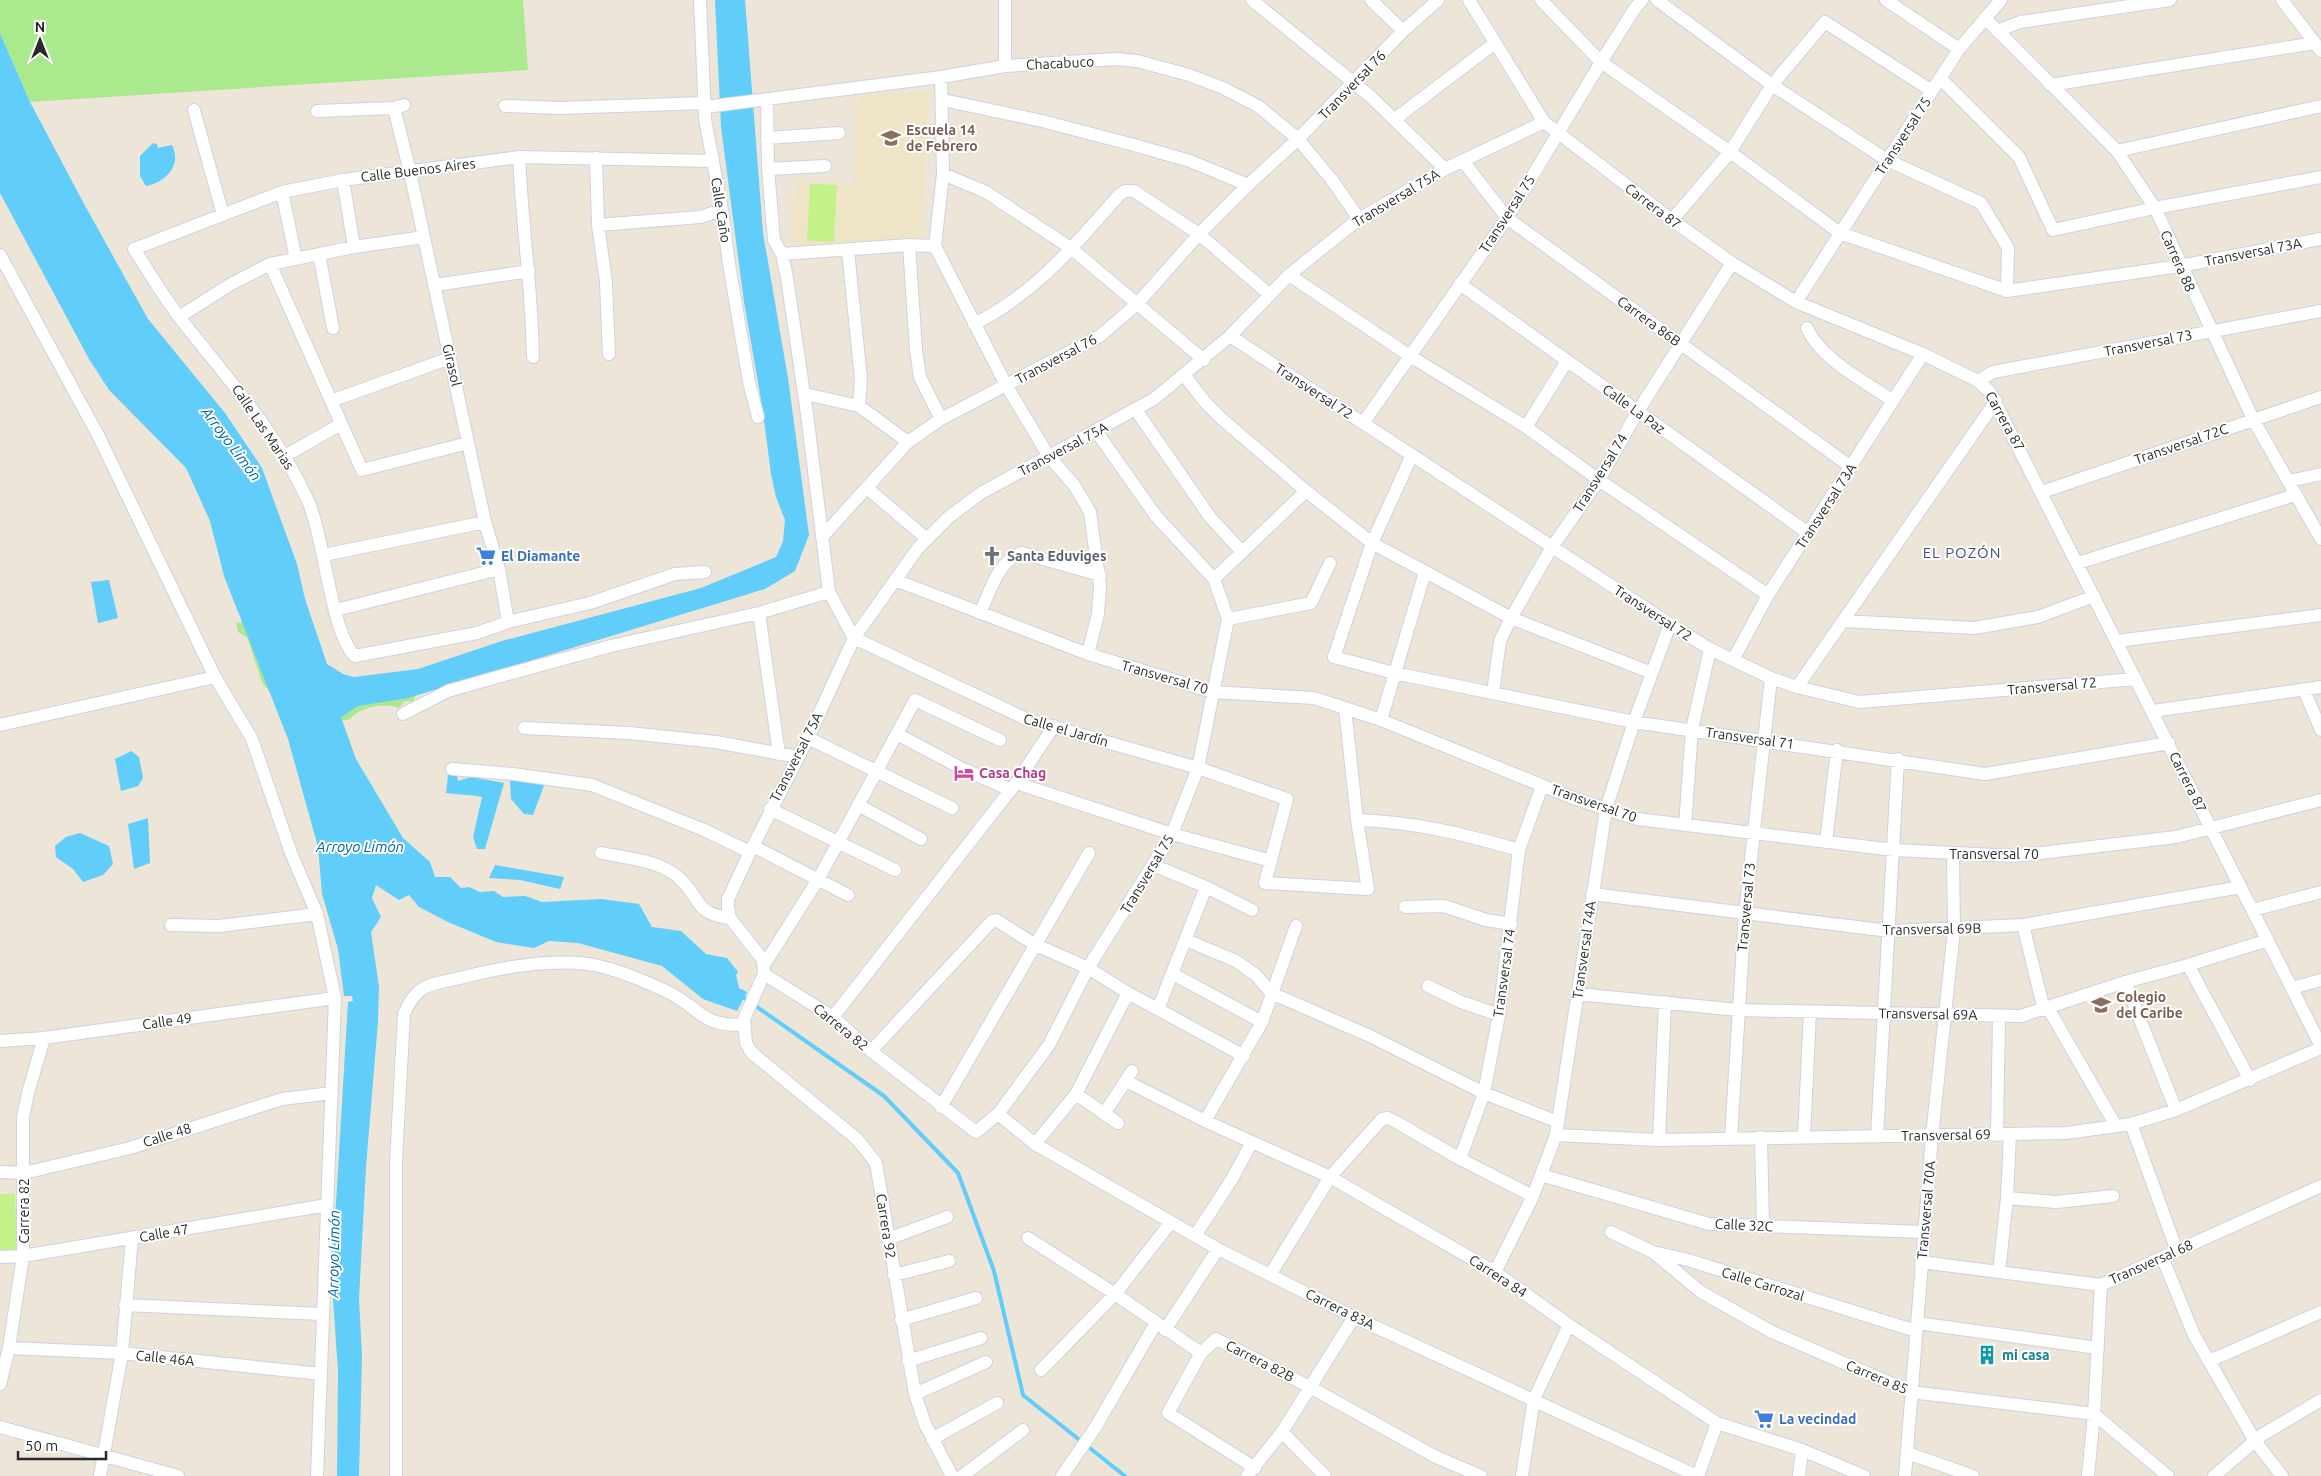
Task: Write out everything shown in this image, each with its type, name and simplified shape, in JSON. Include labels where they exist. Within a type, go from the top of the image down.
[{"type":"street","name":"Calle Caño","points":[[700,0],[713,161],[749,382],[758,417]]},
{"type":"street","points":[[1005,0],[1005,66]]},
{"type":"street","points":[[1252,0],[1354,83],[1395,119],[1445,169]]},
{"type":"street","points":[[1371,0],[1403,31]]},
{"type":"street","name":"Transversal 76","points":[[822,537],[908,442],[941,419],[1100,336],[1137,304],[1199,234],[1248,185],[1298,140],[1403,31],[1438,0]]},
{"type":"street","name":"Carrera 87","points":[[1469,0],[1544,122],[1672,220],[1732,263],[1796,302],[1923,354],[1978,381],[1990,392],[2153,711],[2321,1047]]},
{"type":"street","points":[[1541,0],[1601,62],[1730,152],[1840,234],[2007,291],[2008,248],[1981,203],[1887,160],[1772,85],[1657,0]]},
{"type":"street","name":"Transversal 75","points":[[1796,302],[1959,49],[2001,0]]},
{"type":"street","points":[[1997,30],[2020,22],[2170,0]]},
{"type":"street","points":[[2050,85],[2318,47],[2282,0]]},
{"type":"street","points":[[1893,2],[1959,49]]},
{"type":"street","name":"Transversal 75","points":[[1363,423],[1507,218],[1557,132],[1601,62],[1634,3]]},
{"type":"street","name":"Carrera 88","points":[[1985,18],[2117,151],[2155,208],[2180,266],[2253,419],[2321,539]]},
{"type":"street","points":[[1672,220],[1730,152],[1772,85],[1825,22],[1932,91]]},
{"type":"street","points":[[1395,119],[1495,43]]},
{"type":"street","name":"Chacabuco","points":[[505,106],[560,108],[707,105],[764,100],[941,77],[1005,66],[1116,59],[1137,60],[1223,88],[1258,106],[1298,140],[1332,180],[1359,219]]},
{"type":"street","points":[[941,77],[943,174],[935,246],[1006,385],[1048,455],[1074,486],[1090,512],[1100,575],[1098,614],[1088,654]]},
{"type":"street","points":[[1940,78],[2019,156],[2053,230],[2155,208],[2321,177]]},
{"type":"street","points":[[764,100],[774,240],[782,254],[805,394],[828,592],[854,638]]},
{"type":"street","points":[[942,100],[1042,121],[1144,148],[1190,161],[1248,185]]},
{"type":"street","points":[[2117,151],[2321,106]]},
{"type":"street","name":"Girasol","points":[[317,111],[399,107],[410,172],[485,522],[499,569],[508,622]]},
{"type":"street","points":[[194,110],[223,215]]},
{"type":"street","name":"Transversal 75A","points":[[729,913],[728,899],[770,809],[808,738],[854,638],[927,538],[949,517],[981,493],[1048,455],[1136,410],[1185,376],[1230,336],[1289,275],[1359,219],[1445,169],[1544,122]]},
{"type":"street","points":[[767,138],[839,134]]},
{"type":"street","points":[[519,157],[522,214],[529,271],[533,357]]},
{"type":"street","name":"Calle Buenos Aires","points":[[134,249],[282,192],[343,180],[519,157],[713,161]]},
{"type":"street","points":[[596,158],[598,225],[606,282],[609,354]]},
{"type":"street","name":"Carrera 86B","points":[[1463,161],[1507,218],[1850,467]]},
{"type":"street","points":[[768,169],[825,166]]},
{"type":"street","points":[[943,174],[986,192],[1072,249],[1204,360]]},
{"type":"street","points":[[343,180],[354,247]]},
{"type":"street","points":[[974,324],[1003,310],[1015,300],[1072,249],[1120,195],[1129,190],[1134,191],[1199,234],[1270,295]]},
{"type":"street","points":[[282,192],[296,259]]},
{"type":"street","points":[[598,225],[700,217],[722,210]]},
{"type":"street","points":[[179,317],[231,284],[270,264],[354,247],[424,237]]},
{"type":"street","name":"Transversal 73A","points":[[2007,291],[2180,266],[2321,239]]},
{"type":"street","points":[[909,246],[916,350],[920,377],[941,419]]},
{"type":"street","points":[[782,254],[935,246]]},
{"type":"street","name":"Calle Las Marias","points":[[134,249],[179,317],[234,383],[285,456],[309,502],[347,648],[355,656],[477,633],[508,622]]},
{"type":"street","points":[[848,251],[861,379],[859,406]]},
{"type":"street","points":[[0,254],[98,435],[215,677],[252,739],[291,853],[317,914],[335,998],[316,1476]]},
{"type":"street","points":[[319,254],[333,328]]},
{"type":"street","name":"Transversal 74","points":[[1494,693],[1500,640],[1511,618],[1552,547],[1599,480],[1638,411],[1732,263]]},
{"type":"street","points":[[270,264],[362,470],[468,443]]},
{"type":"street","points":[[435,285],[529,271]]},
{"type":"street","points":[[1289,275],[1410,356],[1526,427],[1599,480],[1768,595]]},
{"type":"street","name":"Calle La Paz","points":[[1460,284],[1808,533]]},
{"type":"street","name":"Transversal 73","points":[[1978,381],[1993,372],[2321,311]]},
{"type":"street","points":[[1807,328],[1811,338],[1824,353],[1893,400]]},
{"type":"street","name":"Transversal 72","points":[[1230,336],[1670,624],[1710,649],[1771,678],[1797,687],[1859,702],[2136,679]]},
{"type":"street","name":"Transversal 73A","points":[[1733,660],[1768,595],[1923,354]]},
{"type":"street","points":[[331,401],[450,358]]},
{"type":"street","points":[[1526,427],[1567,361]]},
{"type":"street","points":[[1185,376],[1204,400],[1224,420],[1306,491],[1372,543],[1511,618],[1652,673]]},
{"type":"street","points":[[805,394],[859,406],[908,442]]},
{"type":"street","name":"Transversal 72C","points":[[2042,492],[2321,397]]},
{"type":"street","points":[[1797,687],[1996,401]]},
{"type":"street","points":[[1136,410],[1210,517],[1242,552]]},
{"type":"street","points":[[285,456],[341,424]]},
{"type":"street","points":[[1096,431],[1156,516],[1214,579],[1228,619],[1311,603],[1330,563]]},
{"type":"street","points":[[1372,543],[1412,455]]},
{"type":"street","points":[[2289,481],[2321,474]]},
{"type":"street","points":[[866,488],[927,538]]},
{"type":"street","points":[[1214,579],[1306,491]]},
{"type":"street","points":[[2078,563],[2295,495]]},
{"type":"street","points":[[324,555],[485,522]]},
{"type":"street","name":"Transversal 71","points":[[1372,543],[1334,657],[1394,674],[1634,722],[1898,759],[1985,774],[2169,743]]},
{"type":"street","points":[[980,613],[1005,562],[1014,556],[1022,554],[1100,575]]},
{"type":"street","points":[[336,610],[499,569]]},
{"type":"street","points":[[508,622],[590,603],[675,574],[705,572]]},
{"type":"street","points":[[1381,720],[1425,572]]},
{"type":"street","name":"Transversal 70","points":[[895,580],[1088,654],[1212,692],[1314,698],[1381,720],[1542,786],[1637,819],[1894,850],[1953,855],[2015,856],[2140,843],[2212,829],[2321,800]]},
{"type":"street","points":[[403,714],[448,691],[611,646],[759,613],[828,592]]},
{"type":"street","points":[[1843,621],[1974,628],[2038,617],[2094,596]]},
{"type":"street","points":[[759,613],[779,754]]},
{"type":"street","points":[[2117,641],[2321,615]]},
{"type":"street","name":"Transversal 75","points":[[976,1132],[998,1114],[1049,1045],[1088,968],[1172,834],[1198,768],[1228,619]]},
{"type":"street","name":"Transversal 74A","points":[[1495,1272],[1533,1196],[1557,1129],[1606,809],[1634,722],[1670,624]]},
{"type":"street","name":"Calle el Jardín","points":[[854,638],[1026,719],[1198,768],[1287,799],[1271,861]]},
{"type":"street","points":[[1685,825],[1692,729],[1710,649]]},
{"type":"street","points":[[0,725],[215,677]]},
{"type":"street","name":"Transversal 73","points":[[1731,1137],[1745,913],[1771,678]]},
{"type":"street","points":[[2153,711],[2321,686]]},
{"type":"street","points":[[2304,690],[2321,730]]},
{"type":"street","points":[[396,1476],[396,1161],[404,1014],[411,998],[422,988],[494,969],[565,963],[598,966],[642,980],[665,991],[710,1022],[728,1026],[744,1022],[762,975],[819,878],[915,700],[1000,740]]},
{"type":"street","points":[[897,734],[961,768],[1014,786],[1172,834],[1271,861],[1265,883],[1366,890],[1368,885],[1357,820],[1345,708]]},
{"type":"street","points":[[833,1017],[1014,786],[1054,726]]},
{"type":"street","points":[[524,728],[629,733],[716,742],[798,757]]},
{"type":"street","points":[[808,738],[952,808]]},
{"type":"street","points":[[1826,842],[1837,750]]},
{"type":"street","points":[[1877,1136],[1898,759]]},
{"type":"street","points":[[452,769],[512,774],[592,785],[819,878],[848,895]]},
{"type":"street","name":"Transversal 74","points":[[1460,1159],[1484,1093],[1499,1015],[1519,850],[1542,786]]},
{"type":"street","points":[[858,805],[921,839]]},
{"type":"street","points":[[770,809],[895,870]]},
{"type":"street","points":[[1357,820],[1398,821],[1439,828],[1519,850]]},
{"type":"street","points":[[601,853],[636,860],[678,876],[705,912],[717,916],[729,913]]},
{"type":"street","points":[[941,1107],[1034,944],[1089,853]]},
{"type":"street","name":"Transversal 70A","points":[[1905,1476],[1932,1136],[1954,930],[1953,855]]},
{"type":"street","points":[[1153,865],[1252,910]]},
{"type":"street","name":"Transversal 69B","points":[[1592,894],[1888,932],[2023,925],[2241,887]]},
{"type":"street","points":[[1158,1009],[1206,888]]},
{"type":"street","points":[[2253,910],[2321,892]]},
{"type":"street","points":[[1405,907],[1444,906],[1486,920],[1511,924]]},
{"type":"street","name":"Carrera 82","points":[[729,913],[760,953],[762,975],[833,1017],[871,1052],[976,1132]]},
{"type":"street","points":[[171,925],[219,926],[317,914]]},
{"type":"street","points":[[871,1052],[992,921],[996,920],[1034,944],[1088,968],[1128,993],[1244,1056]]},
{"type":"street","points":[[2023,925],[2046,1009],[2116,1126]]},
{"type":"street","points":[[1205,1121],[1262,1022],[1271,992],[1296,926]]},
{"type":"street","points":[[1186,940],[1236,961],[1256,975],[1271,992]]},
{"type":"street","name":"Transversal 69A","points":[[1578,994],[1738,1010],[2021,1016],[2125,982],[2268,940]]},
{"type":"street","points":[[2188,965],[2250,1080]]},
{"type":"street","points":[[1173,974],[1262,1022]]},
{"type":"street","points":[[2292,988],[2321,980]]},
{"type":"street","points":[[2125,982],[2176,1110]]},
{"type":"street","points":[[1428,986],[1461,1002],[1499,1015]]},
{"type":"street","name":"Transversal 69","points":[[1271,992],[1370,1036],[1557,1129],[1659,1140],[1731,1137],[2066,1134],[2131,1124],[2176,1110],[2250,1080],[2321,1047]]},
{"type":"street","points":[[1035,1144],[1076,1094],[1128,993]]},
{"type":"street","name":"Calle 49","points":[[0,1041],[44,1038],[335,998]]},
{"type":"street","points":[[1659,1140],[1665,1002]]},
{"type":"street","points":[[1804,1136],[1810,1012]]},
{"type":"street","points":[[1997,1135],[1999,1016]]},
{"type":"street","name":"Carrera 92","points":[[744,1022],[746,1043],[752,1053],[857,1139],[876,1162],[914,1394],[932,1439],[952,1476]]},
{"type":"street","name":"Carrera 82","points":[[0,1384],[9,1348],[23,1256],[23,1117],[44,1038]]},
{"type":"street","name":"Carrera 84","points":[[1104,1114],[1129,1076],[1205,1121],[1330,1178],[1495,1272],[1569,1325],[1717,1423],[1802,1450],[1864,1476]]},
{"type":"street","name":"Calle 48","points":[[0,1172],[24,1173],[130,1148],[282,1099],[332,1092]]},
{"type":"street","points":[[1076,1094],[1118,1123]]},
{"type":"street","name":"Carrera 83A","points":[[998,1114],[1035,1144],[1218,1249],[1354,1317],[1698,1476]]},
{"type":"street","points":[[1270,1275],[1330,1178],[1382,1119],[1388,1118],[1460,1159],[1533,1196]]},
{"type":"street","points":[[2131,1124],[2177,1251]]},
{"type":"street","points":[[1999,1272],[2007,1198],[2010,1134]]},
{"type":"street","points":[[1761,1137],[1763,1226]]},
{"type":"street","points":[[1195,1236],[1232,1179],[1252,1142]]},
{"type":"street","name":"Calle 32C","points":[[1541,1175],[1709,1224],[1924,1232]]},
{"type":"street","name":"Transversal 68","points":[[2088,1476],[2094,1414],[2101,1285],[2163,1259],[2321,1186]]},
{"type":"street","points":[[2007,1198],[2056,1202],[2113,1196]]},
{"type":"street","name":"Calle 47","points":[[0,1257],[23,1256],[327,1205]]},
{"type":"street","points":[[888,1239],[947,1217]]},
{"type":"street","points":[[1041,1370],[1115,1294],[1171,1222]]},
{"type":"street","name":"Calle Carrozal","points":[[1612,1232],[1653,1252],[1688,1260],[1916,1327],[2098,1348]]},
{"type":"street","points":[[100,1476],[122,1354],[132,1238]]},
{"type":"street","points":[[1028,1238],[1115,1294],[1201,1353],[1168,1413],[1251,1472],[1282,1432],[1308,1386],[1354,1317]]},
{"type":"street","points":[[1065,1473],[1160,1326],[1218,1249]]},
{"type":"street","name":"Carrera 85","points":[[1653,1252],[1701,1292],[1764,1327],[1911,1392],[2094,1414]]},
{"type":"street","points":[[2163,1259],[2194,1335],[2255,1441],[2282,1476]]},
{"type":"street","points":[[894,1274],[949,1261]]},
{"type":"street","points":[[1921,1262],[2101,1285]]},
{"type":"street","points":[[901,1320],[976,1298]]},
{"type":"street","points":[[125,1305],[322,1314]]},
{"type":"street","points":[[2209,1361],[2321,1312]]},
{"type":"street","points":[[1522,1476],[1534,1399],[1569,1325]]},
{"type":"street","points":[[908,1361],[981,1338]]},
{"type":"street","name":"Carrera 82B","points":[[1201,1353],[1216,1339],[1308,1386],[1436,1457],[1481,1476]]},
{"type":"street","name":"Calle 46A","points":[[9,1348],[122,1354],[321,1374]]},
{"type":"street","points":[[914,1394],[986,1362]]},
{"type":"street","points":[[2214,1476],[2255,1441],[2321,1400]]},
{"type":"street","points":[[932,1439],[997,1403]]},
{"type":"street","points":[[2094,1414],[2168,1476]]},
{"type":"street","points":[[1698,1476],[1717,1423]]},
{"type":"street","points":[[0,1427],[178,1476]]},
{"type":"street","points":[[962,1476],[1023,1430]]},
{"type":"street","points":[[1282,1432],[1325,1476]]},
{"type":"street","points":[[1799,1476],[1802,1450]]},
{"type":"street","points":[[1907,1453],[1973,1476]]},
{"type":"shaded area","name":"Escuela 14 de Febrero","points":[[929,92],[920,241],[833,246],[791,243],[796,182],[853,186],[859,95]]},
{"type":"green space","points":[[0,0],[523,0],[528,70],[30,102],[0,33]]},
{"type":"green space","points":[[810,184],[837,185],[834,242],[807,241]]},
{"type":"green space","points":[[230,574],[271,694],[262,682],[247,637],[238,632],[236,623],[243,622],[224,576]]},
{"type":"green space","points":[[417,692],[413,702],[405,701],[399,708],[393,706],[372,707],[359,712],[349,720],[340,720],[343,710],[349,704]]},
{"type":"green space","points":[[0,1194],[15,1194],[17,1249],[0,1250]]},
{"type":"water","name":"Arroyo Limón","points":[[715,0],[745,0],[763,233],[788,378],[809,535],[795,571],[765,589],[408,698],[358,706],[341,717],[356,759],[403,838],[430,862],[435,877],[450,877],[461,888],[469,887],[480,892],[494,891],[503,897],[525,896],[542,902],[601,899],[639,904],[652,927],[681,931],[706,954],[727,958],[738,972],[736,975],[739,988],[747,992],[737,1011],[703,999],[662,966],[578,943],[549,941],[534,948],[496,942],[448,922],[419,907],[409,895],[399,900],[376,885],[372,898],[381,917],[371,932],[379,987],[359,1298],[362,1357],[359,1476],[337,1476],[338,1371],[333,1299],[334,1237],[348,1002],[353,1001],[352,996],[344,996],[338,949],[322,894],[318,847],[288,739],[224,576],[210,521],[186,468],[109,390],[89,359],[0,193],[0,33],[30,102],[148,319],[225,413],[262,468],[297,564],[305,599],[327,664],[343,674],[354,677],[418,669],[502,641],[701,588],[776,557],[783,541],[785,520],[776,497],[771,474],[762,405],[744,302],[721,127]]},
{"type":"water","points":[[153,143],[157,144],[158,148],[172,145],[175,159],[166,177],[146,186],[140,176],[140,156]]},
{"type":"water","points":[[109,580],[118,618],[98,623],[91,582]]},
{"type":"water","points":[[131,751],[139,757],[143,778],[138,786],[121,791],[115,759]]},
{"type":"water","points":[[448,775],[457,775],[458,781],[471,777],[504,783],[485,849],[477,849],[473,837],[482,797],[446,793]]},
{"type":"water","points":[[514,777],[545,783],[533,815],[524,814],[511,799],[510,781]]},
{"type":"water","points":[[148,818],[150,863],[134,869],[128,824]]},
{"type":"water","points":[[80,833],[109,846],[113,864],[103,875],[83,882],[73,869],[56,857],[55,846],[66,837]]},
{"type":"water","points":[[495,865],[564,877],[560,889],[520,880],[489,878]]},
{"type":"waterway","points":[[740,995],[884,1096],[958,1173],[994,1271],[1023,1395],[1125,1476]]},
{"type":"place","name":"Escuela 14 de Febrero","points":[[891,138]]},
{"type":"place","name":"El Diamante","points":[[486,556]]},
{"type":"place","name":"Santa Eduviges","points":[[992,556]]},
{"type":"place","name":"Casa Chag","points":[[964,773]]},
{"type":"place","name":"Colegio del Caribe","points":[[2101,1005]]},
{"type":"place","name":"mi casa","points":[[1987,1355]]},
{"type":"place","name":"La vecindad","points":[[1764,1419]]},
{"type":"district","name":"EL POZÓN","points":[[1962,553]]}]
